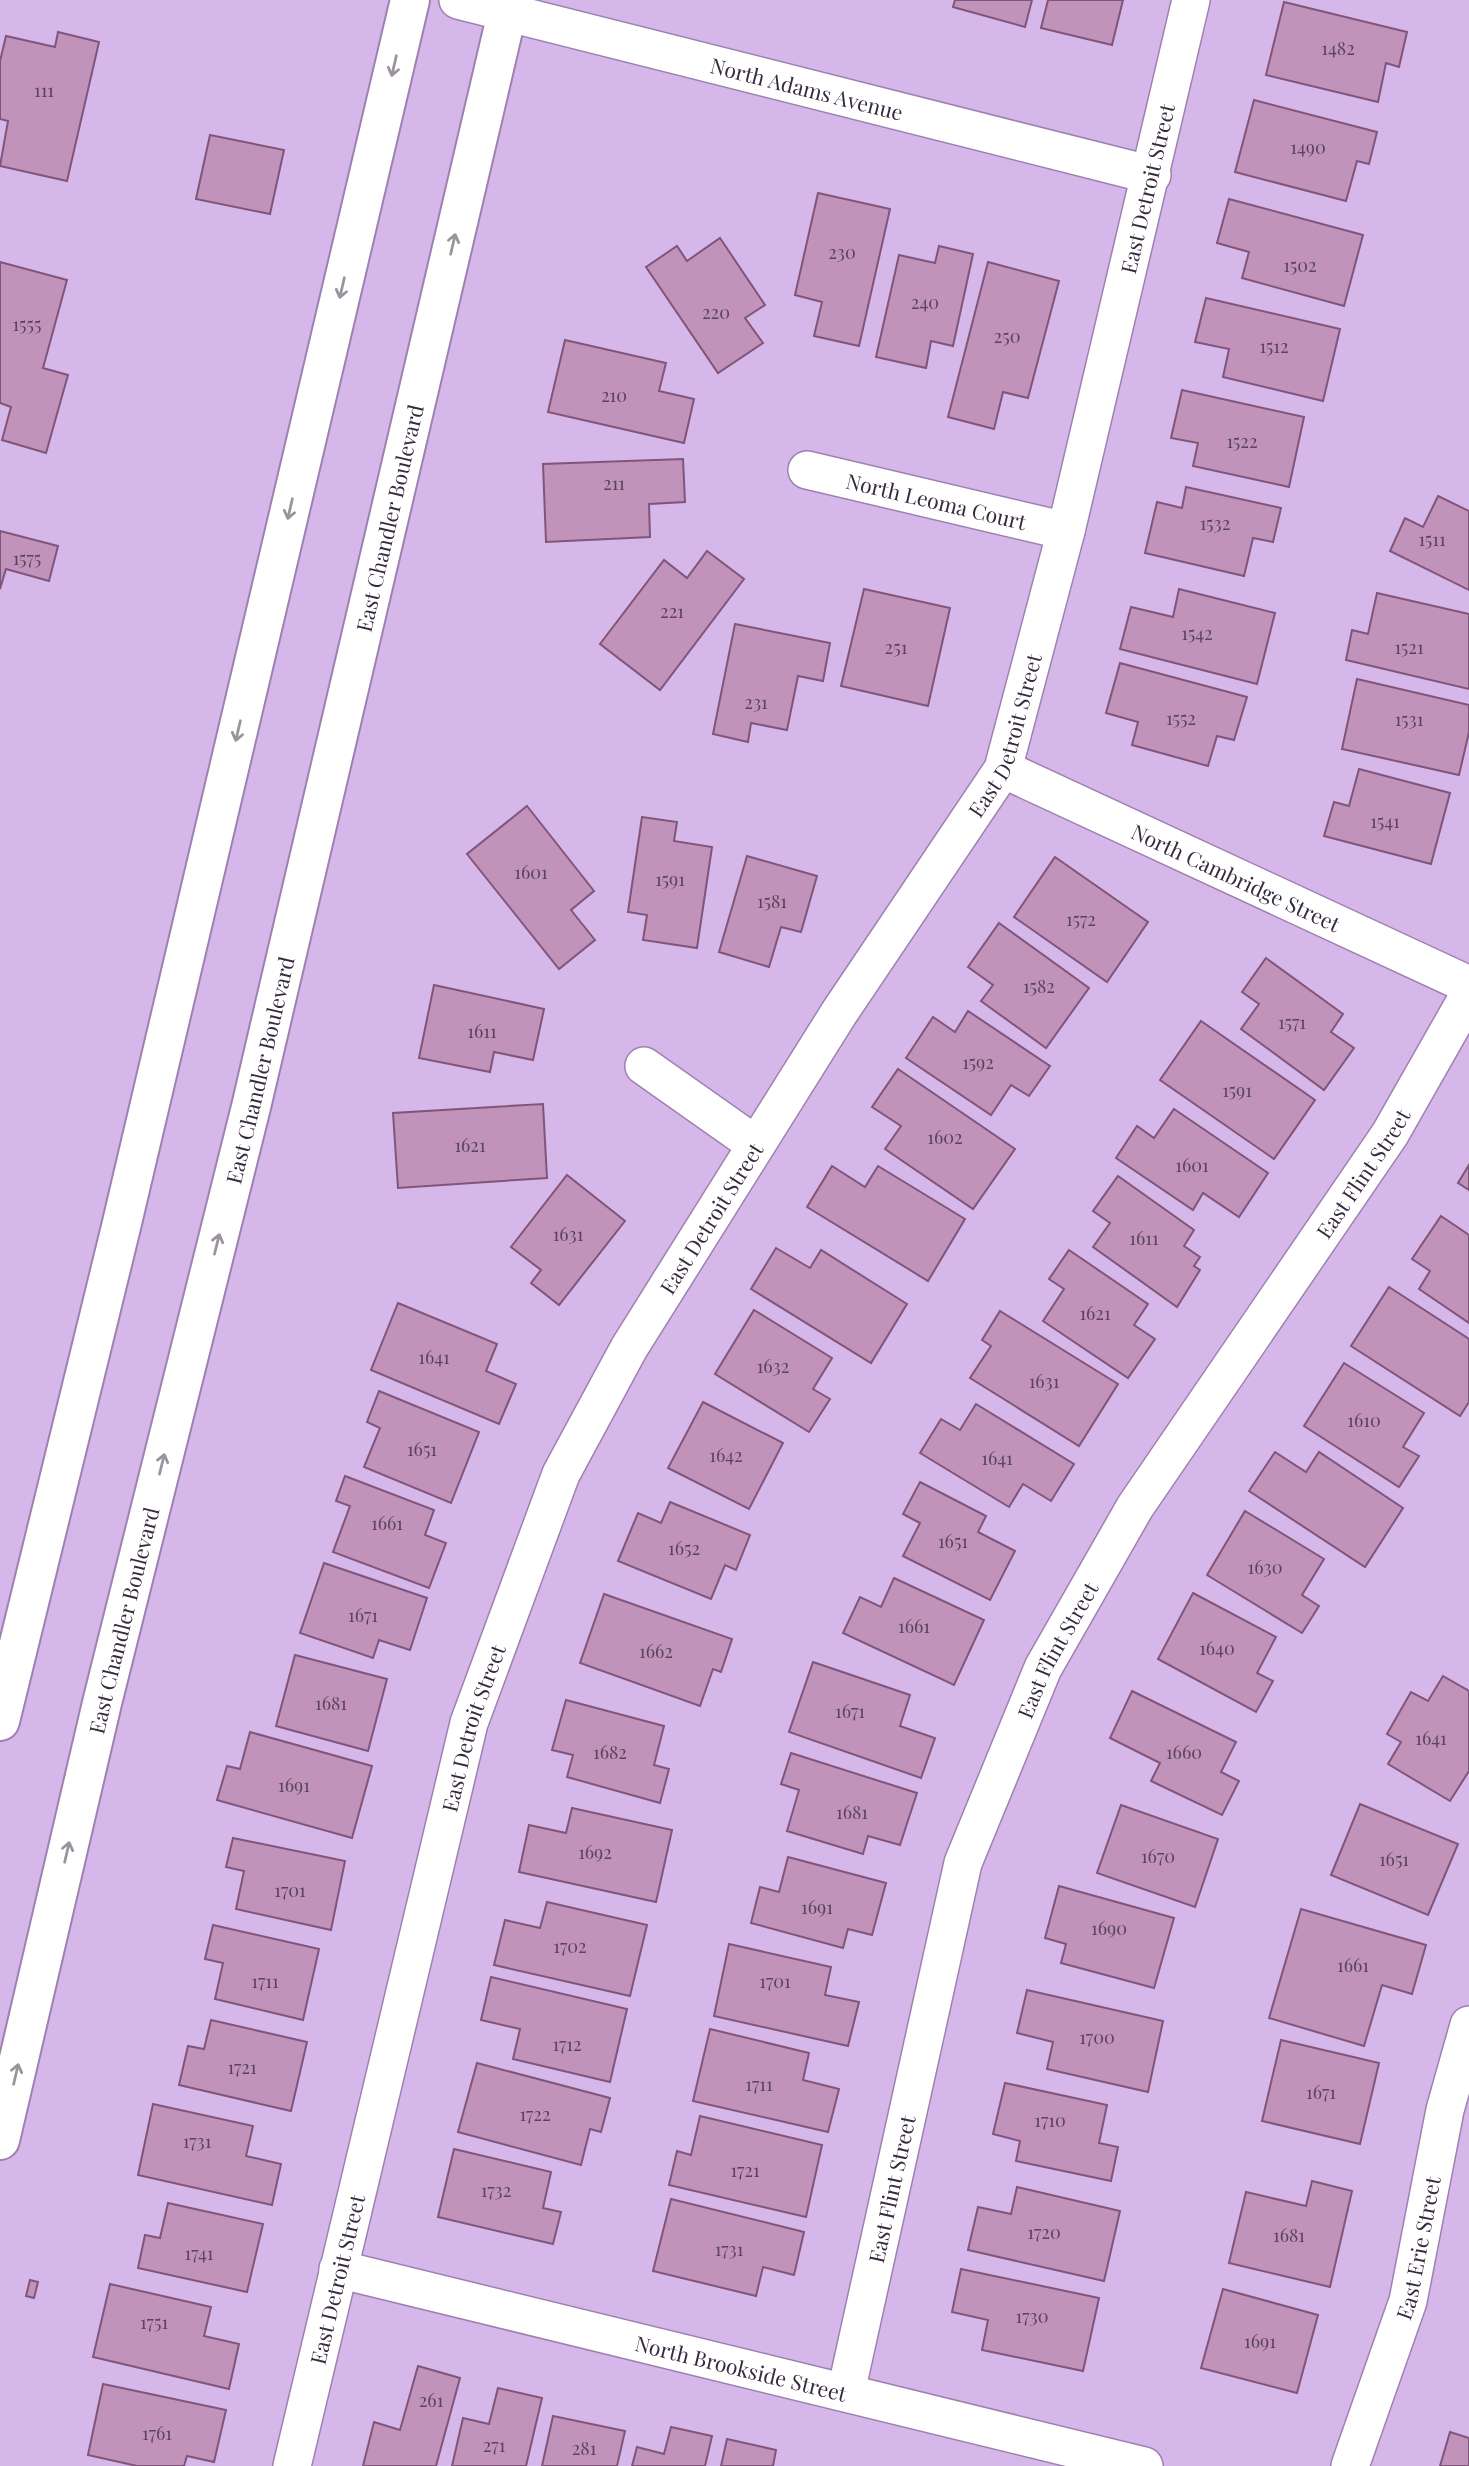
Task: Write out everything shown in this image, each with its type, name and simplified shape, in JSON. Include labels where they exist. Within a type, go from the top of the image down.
[{"type":"main road","points":[[0,1721],[121,1227],[410,0]]},
{"type":"main road","name":"East Chandler Boulevard","points":[[0,2140],[102,1703],[251,1107],[509,6]]},
{"type":"street","name":"East Detroit Street","points":[[292,2466],[469,1723],[510,1609],[561,1474],[629,1348],[839,1013],[1003,769],[1066,531],[1152,175],[1191,0]]},
{"type":"street","name":"North Adams Avenue","points":[[461,1],[509,6],[1152,175]]},
{"type":"street","name":"North Leoma Court","points":[[807,470],[1066,531]]},
{"type":"street","name":"North Cambridge Street","points":[[1003,769],[1469,985]]},
{"type":"street","name":"East Flint Street","points":[[846,2392],[962,1863],[1042,1668],[1135,1507],[1390,1135],[1469,995]]},
{"type":"street","points":[[644,1066],[756,1145]]},
{"type":"street","name":"East Erie Street","points":[[1350,2466],[1408,2301],[1445,2110],[1469,2025]]},
{"type":"street","name":"North Brookside Street","points":[[338,2269],[1144,2466]]},
{"type":"building","points":[[955,0],[1032,0],[1025,27],[953,7]]},
{"type":"building","points":[[1048,0],[1123,0],[1112,45],[1041,28]]},
{"type":"building","points":[[1284,2],[1407,32],[1399,67],[1386,63],[1378,102],[1266,75]]},
{"type":"building","points":[[58,32],[99,42],[67,181],[0,166],[8,121],[0,119],[0,61],[6,36],[55,47]]},
{"type":"building","points":[[1254,100],[1377,132],[1369,164],[1357,161],[1346,201],[1235,172]]},
{"type":"building","points":[[210,135],[284,150],[270,214],[196,199]]},
{"type":"building","points":[[818,193],[890,209],[859,346],[814,336],[822,302],[795,295]]},
{"type":"building","points":[[1229,199],[1363,235],[1344,306],[1242,278],[1249,252],[1217,243]]},
{"type":"building","points":[[720,238],[765,305],[745,318],[763,343],[718,373],[646,267],[677,246],[687,261]]},
{"type":"building","points":[[939,246],[973,254],[953,346],[931,341],[926,368],[876,357],[899,255],[935,263]]},
{"type":"building","points":[[0,262],[67,280],[43,368],[68,375],[46,453],[2,440],[11,407],[0,403]]},
{"type":"building","points":[[988,262],[1059,281],[1028,398],[1003,392],[994,429],[948,417]]},
{"type":"building","points":[[1206,298],[1340,329],[1323,401],[1223,377],[1229,349],[1195,342]]},
{"type":"building","points":[[565,340],[666,363],[659,391],[694,399],[684,443],[548,412]]},
{"type":"building","points":[[1182,390],[1304,417],[1289,487],[1193,466],[1198,443],[1171,438]]},
{"type":"building","points":[[683,459],[685,502],[649,504],[650,537],[546,542],[543,464]]},
{"type":"building","points":[[1186,487],[1281,508],[1273,542],[1253,538],[1244,576],[1145,553],[1157,502],[1182,508]]},
{"type":"building","points":[[1438,496],[1469,511],[1469,590],[1390,551],[1405,518],[1423,527]]},
{"type":"building","points":[[0,531],[58,546],[49,581],[6,569],[0,589]]},
{"type":"building","points":[[707,551],[744,579],[660,690],[600,644],[664,560],[687,578]]},
{"type":"building","points":[[864,589],[950,608],[928,706],[841,686]]},
{"type":"building","points":[[1179,589],[1275,613],[1257,684],[1120,649],[1131,607],[1173,617]]},
{"type":"building","points":[[1377,593],[1469,614],[1469,689],[1346,660],[1352,630],[1368,634]]},
{"type":"building","points":[[735,624],[830,643],[823,681],[798,676],[787,730],[751,723],[748,742],[713,734]]},
{"type":"building","points":[[1120,663],[1247,697],[1234,740],[1217,736],[1208,766],[1132,745],[1138,722],[1106,713]]},
{"type":"building","points":[[1357,679],[1469,705],[1469,732],[1459,775],[1342,749]]},
{"type":"building","points":[[1359,769],[1450,793],[1431,864],[1324,836],[1334,802],[1349,806]]},
{"type":"building","points":[[527,806],[594,891],[571,910],[595,940],[559,969],[467,854]]},
{"type":"building","points":[[642,817],[677,822],[674,841],[712,847],[697,948],[643,940],[647,915],[628,912]]},
{"type":"building","points":[[747,856],[817,876],[801,932],[781,927],[769,967],[719,952]]},
{"type":"building","points":[[1055,857],[1148,922],[1107,982],[1014,917]]},
{"type":"building","points":[[999,923],[1089,988],[1046,1048],[981,1001],[993,985],[968,967]]},
{"type":"building","points":[[1266,958],[1343,1014],[1331,1032],[1354,1048],[1324,1090],[1241,1029],[1259,1004],[1242,992]]},
{"type":"building","points":[[434,985],[544,1009],[533,1060],[494,1052],[490,1072],[419,1058]]},
{"type":"building","points":[[968,1011],[1050,1066],[1029,1096],[1011,1085],[991,1115],[906,1058],[933,1017],[955,1032]]},
{"type":"building","points":[[1201,1021],[1315,1100],[1274,1159],[1160,1080]]},
{"type":"building","points":[[898,1069],[1015,1149],[973,1209],[885,1149],[901,1126],[872,1107]]},
{"type":"building","points":[[543,1104],[547,1178],[398,1188],[393,1113]]},
{"type":"building","points":[[1174,1109],[1268,1173],[1239,1217],[1203,1193],[1193,1210],[1116,1158],[1137,1126],[1154,1138]]},
{"type":"building","points":[[1469,1165],[1469,1190],[1458,1183]]},
{"type":"building","points":[[832,1166],[865,1187],[878,1166],[965,1219],[928,1281],[807,1207]]},
{"type":"building","points":[[567,1175],[625,1221],[559,1305],[531,1283],[541,1270],[511,1247]]},
{"type":"building","points":[[1118,1176],[1194,1230],[1184,1246],[1200,1257],[1194,1266],[1200,1270],[1177,1307],[1093,1247],[1110,1223],[1093,1211]]},
{"type":"building","points":[[1441,1216],[1469,1235],[1469,1323],[1419,1289],[1430,1271],[1412,1259]]},
{"type":"building","points":[[776,1248],[810,1268],[821,1250],[907,1304],[871,1363],[751,1289]]},
{"type":"building","points":[[1069,1250],[1148,1304],[1134,1325],[1155,1339],[1128,1378],[1043,1321],[1064,1289],[1049,1279]]},
{"type":"building","points":[[1389,1287],[1469,1339],[1469,1402],[1460,1416],[1351,1346]]},
{"type":"building","points":[[398,1303],[497,1344],[486,1371],[516,1384],[499,1424],[371,1370]]},
{"type":"building","points":[[754,1310],[832,1358],[813,1389],[830,1399],[809,1432],[715,1374]]},
{"type":"building","points":[[1000,1311],[1118,1384],[1079,1446],[970,1378],[991,1346],[982,1340]]},
{"type":"building","points":[[1344,1363],[1424,1413],[1403,1447],[1419,1456],[1399,1487],[1304,1426]]},
{"type":"building","points":[[379,1391],[479,1432],[451,1503],[364,1467],[380,1428],[367,1422]]},
{"type":"building","points":[[703,1402],[783,1443],[749,1509],[668,1468]]},
{"type":"building","points":[[976,1404],[1074,1464],[1051,1501],[1023,1484],[1009,1507],[920,1453],[941,1419],[960,1430]]},
{"type":"building","points":[[1275,1452],[1306,1472],[1319,1452],[1403,1508],[1365,1567],[1249,1491]]},
{"type":"building","points":[[345,1476],[434,1510],[425,1535],[446,1543],[429,1588],[333,1552],[350,1506],[336,1501]]},
{"type":"building","points":[[920,1482],[986,1516],[978,1532],[1015,1551],[990,1600],[903,1556],[920,1523],[903,1514]]},
{"type":"building","points":[[670,1502],[750,1535],[736,1570],[725,1565],[711,1599],[618,1561],[638,1513],[661,1523]]},
{"type":"building","points":[[1245,1511],[1324,1559],[1302,1595],[1319,1606],[1302,1633],[1207,1575]]},
{"type":"building","points":[[324,1563],[427,1598],[410,1650],[379,1640],[373,1658],[300,1633]]},
{"type":"building","points":[[894,1578],[984,1620],[954,1685],[843,1633],[860,1597],[881,1607]]},
{"type":"building","points":[[1193,1593],[1276,1637],[1257,1673],[1273,1681],[1256,1712],[1158,1659]]},
{"type":"building","points":[[604,1594],[732,1639],[721,1672],[713,1669],[700,1706],[580,1663]]},
{"type":"building","points":[[295,1655],[387,1679],[368,1751],[276,1726]]},
{"type":"building","points":[[813,1662],[910,1695],[900,1726],[935,1738],[921,1778],[789,1732]]},
{"type":"building","points":[[1443,1676],[1469,1691],[1469,1771],[1450,1801],[1388,1764],[1401,1742],[1387,1734],[1411,1692],[1428,1701]]},
{"type":"building","points":[[1132,1691],[1236,1742],[1221,1772],[1239,1781],[1222,1815],[1151,1781],[1160,1763],[1110,1738]]},
{"type":"building","points":[[566,1700],[664,1726],[654,1765],[669,1769],[660,1803],[567,1777],[573,1755],[552,1750]]},
{"type":"building","points":[[250,1732],[372,1766],[352,1838],[217,1800],[227,1766],[240,1769]]},
{"type":"building","points":[[791,1753],[917,1793],[900,1845],[868,1836],[863,1854],[787,1831],[799,1790],[781,1784]]},
{"type":"building","points":[[1360,1804],[1458,1844],[1428,1915],[1331,1875]]},
{"type":"building","points":[[1121,1805],[1218,1839],[1195,1907],[1097,1873]]},
{"type":"building","points":[[572,1808],[672,1830],[656,1902],[519,1872],[529,1825],[566,1833]]},
{"type":"building","points":[[233,1838],[345,1861],[331,1930],[236,1909],[244,1871],[226,1867]]},
{"type":"building","points":[[788,1857],[886,1883],[872,1935],[848,1929],[843,1948],[751,1923],[760,1887],[779,1892]]},
{"type":"building","points":[[1059,1886],[1174,1918],[1154,1988],[1061,1963],[1066,1944],[1045,1938]]},
{"type":"building","points":[[547,1902],[647,1925],[630,1996],[494,1965],[505,1920],[540,1928]]},
{"type":"building","points":[[1301,1909],[1426,1945],[1412,1994],[1382,1985],[1364,2046],[1269,2018]]},
{"type":"building","points":[[213,1925],[319,1949],[303,2020],[215,1999],[223,1963],[205,1959]]},
{"type":"building","points":[[729,1944],[831,1967],[825,1995],[859,2002],[848,2046],[714,2016]]},
{"type":"building","points":[[491,1977],[627,2009],[610,2082],[513,2059],[520,2029],[481,2020]]},
{"type":"building","points":[[1027,1990],[1163,2021],[1148,2092],[1047,2069],[1053,2042],[1017,2033]]},
{"type":"building","points":[[211,2020],[307,2042],[291,2111],[179,2085],[188,2046],[204,2049]]},
{"type":"building","points":[[710,2029],[809,2053],[803,2080],[839,2089],[828,2132],[693,2101]]},
{"type":"building","points":[[1281,2040],[1379,2063],[1360,2144],[1262,2121]]},
{"type":"building","points":[[477,2063],[610,2098],[601,2132],[590,2129],[581,2165],[458,2132]]},
{"type":"building","points":[[1005,2083],[1107,2105],[1099,2143],[1118,2147],[1111,2181],[1016,2161],[1020,2141],[993,2134]]},
{"type":"building","points":[[153,2104],[253,2126],[246,2156],[281,2164],[272,2205],[138,2175]]},
{"type":"building","points":[[700,2116],[822,2145],[806,2217],[669,2185],[677,2151],[691,2155]]},
{"type":"building","points":[[454,2149],[551,2172],[543,2208],[561,2212],[553,2244],[438,2217]]},
{"type":"building","points":[[1312,2181],[1352,2191],[1330,2287],[1229,2263],[1246,2192],[1306,2206]]},
{"type":"building","points":[[1017,2187],[1120,2211],[1104,2281],[968,2250],[978,2207],[1011,2214]]},
{"type":"building","points":[[671,2199],[804,2232],[794,2275],[763,2267],[756,2296],[653,2271]]},
{"type":"building","points":[[168,2203],[263,2224],[247,2292],[138,2268],[145,2235],[160,2238]]},
{"type":"building","points":[[961,2269],[1099,2298],[1083,2371],[982,2350],[988,2320],[952,2312]]},
{"type":"building","points":[[30,2280],[38,2282],[34,2298],[26,2296]]},
{"type":"building","points":[[110,2284],[211,2307],[204,2336],[239,2344],[229,2389],[93,2357]]},
{"type":"building","points":[[1223,2289],[1318,2315],[1297,2393],[1201,2368]]},
{"type":"building","points":[[418,2366],[460,2378],[436,2466],[363,2466],[374,2422],[400,2430]]},
{"type":"building","points":[[103,2384],[226,2410],[214,2462],[187,2456],[184,2466],[137,2466],[88,2455]]},
{"type":"building","points":[[498,2388],[542,2398],[526,2466],[452,2466],[463,2418],[489,2424]]},
{"type":"building","points":[[553,2416],[625,2431],[617,2466],[542,2466]]},
{"type":"building","points":[[671,2427],[712,2436],[705,2466],[632,2466],[637,2447],[664,2454]]},
{"type":"building","points":[[1450,2432],[1469,2438],[1469,2466],[1440,2466]]},
{"type":"building","points":[[727,2439],[776,2450],[773,2466],[721,2466]]}]
